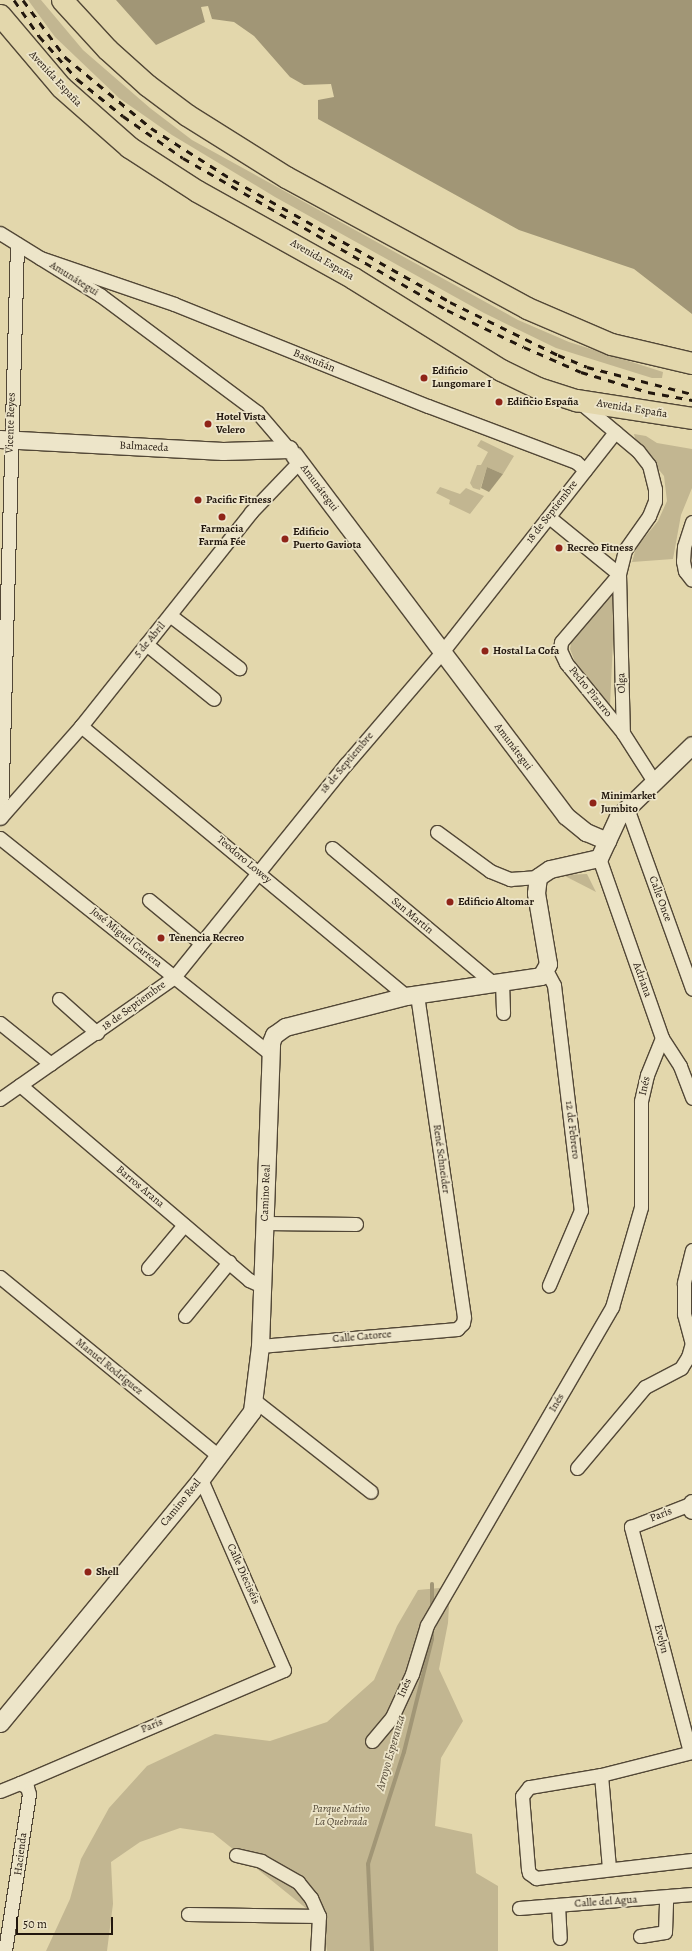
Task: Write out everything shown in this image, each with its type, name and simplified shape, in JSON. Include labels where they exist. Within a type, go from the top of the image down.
[{"type":"main road","points":[[62,0],[97,40],[147,85],[187,115],[286,177],[527,308],[612,344],[692,363]]},
{"type":"main road","name":"Avenida España","points":[[0,15],[61,87],[129,147],[197,191],[353,278],[501,370],[538,388],[576,400],[692,418]]},
{"type":"street","name":"Amunátegui","points":[[0,233],[100,295],[257,412],[294,455],[566,816],[586,832],[607,841]]},
{"type":"street","name":"Vicente Reyes","points":[[0,818],[5,440],[17,244]]},
{"type":"street","name":"Bascuñán","points":[[40,258],[174,304],[428,406],[576,462],[585,470]]},
{"type":"street","name":"Olga","points":[[576,400],[594,412],[615,432],[628,441],[648,465],[655,489],[655,501],[649,516],[624,550],[619,574],[623,733]]},
{"type":"street","name":"18 de Septiembre","points":[[0,1099],[97,1033],[174,977],[200,942],[258,871],[442,652],[615,432]]},
{"type":"street","name":"Balmaceda","points":[[5,440],[294,455]]},
{"type":"street","name":"5 de Abril","points":[[0,818],[81,726],[146,644],[171,616],[294,455]]},
{"type":"street","points":[[549,517],[619,574]]},
{"type":"street","points":[[692,522],[684,547],[683,561],[685,571],[692,580]]},
{"type":"street","name":"Pedro Pizarro","points":[[619,574],[561,642],[560,650],[566,663],[623,733]]},
{"type":"street","points":[[171,616],[239,668]]},
{"type":"street","points":[[146,644],[214,699]]},
{"type":"street","name":"Teodoro Lowey","points":[[81,726],[412,995]]},
{"type":"street","points":[[623,733],[655,783]]},
{"type":"street","points":[[437,832],[490,872],[510,879],[538,877],[550,869],[598,858],[612,828],[627,808],[655,783],[692,745]]},
{"type":"street","name":"Calle Once","points":[[627,808],[692,989]]},
{"type":"street","name":"José Miguel Carrera","points":[[0,838],[271,1054]]},
{"type":"street","name":"San Martín","points":[[332,848],[497,983]]},
{"type":"street","name":"Adriana","points":[[598,858],[662,1038],[680,1066],[692,1098]]},
{"type":"street","points":[[538,877],[536,893],[548,964],[546,970]]},
{"type":"street","points":[[149,900],[200,942]]},
{"type":"street","name":"Camino Real","points":[[0,1723],[201,1479],[246,1421],[255,1401],[260,1346],[271,1042],[279,1030],[412,995],[541,976],[546,970]]},
{"type":"street","name":"12 de Febrero","points":[[546,970],[554,986],[580,1210],[549,1285]]},
{"type":"street","points":[[497,983],[503,1013]]},
{"type":"street","name":"René Schneider","points":[[412,995],[464,1317],[463,1323]]},
{"type":"street","points":[[59,999],[97,1033]]},
{"type":"street","points":[[0,1023],[51,1064]]},
{"type":"street","name":"Inés","points":[[372,1741],[392,1717],[412,1674],[427,1625],[612,1307],[641,1207],[642,1101],[647,1075],[662,1038]]},
{"type":"street","name":"Barros Arana","points":[[20,1085],[249,1280],[262,1286]]},
{"type":"street","points":[[265,1223],[356,1224]]},
{"type":"street","points":[[148,1268],[184,1225]]},
{"type":"street","points":[[577,1468],[645,1387],[681,1368],[688,1357],[692,1343],[684,1314],[684,1291],[692,1250]]},
{"type":"street","points":[[185,1316],[229,1262]]},
{"type":"street","name":"Manuel Rodríguez","points":[[0,1277],[219,1456]]},
{"type":"street","name":"Calle Catorce","points":[[260,1346],[457,1329],[463,1323]]},
{"type":"street","points":[[255,1401],[371,1492]]},
{"type":"street","name":"Calle Dieciséis","points":[[201,1479],[284,1670]]},
{"type":"street","name":"París","points":[[631,1527],[691,1506]]},
{"type":"street","name":"Evelyn","points":[[631,1527],[691,1752]]},
{"type":"street","name":"París","points":[[20,1783],[284,1670]]},
{"type":"street","points":[[691,1752],[601,1775],[526,1789],[522,1796],[528,1869],[532,1876],[541,1878],[692,1860]]},
{"type":"street","points":[[601,1775],[609,1869]]},
{"type":"street","points":[[0,1791],[20,1783]]},
{"type":"street","name":"Hacienda","points":[[5,1951],[29,1794],[27,1787],[20,1783]]},
{"type":"street","points":[[236,1855],[261,1861],[298,1882],[311,1898],[319,1916],[317,1951]]},
{"type":"street","name":"Calle del Agua","points":[[519,1908],[692,1894]]},
{"type":"street","points":[[640,1936],[665,1932],[666,1897]]},
{"type":"street","points":[[558,1905],[560,1938]]},
{"type":"street","points":[[188,1914],[319,1916]]},
{"type":"green space","points":[[28,0],[41,0],[83,50],[150,108],[192,140],[518,320],[569,342],[663,372],[662,378],[652,378],[556,348],[484,313],[275,197],[172,135],[119,98],[55,37]]},
{"type":"green space","points":[[634,434],[646,436],[657,443],[692,449],[692,488],[681,515],[673,559],[632,562],[636,548],[658,521],[667,501],[664,476],[636,442]]},
{"type":"green space","points":[[481,440],[514,456],[503,474],[487,467],[480,490],[473,488],[470,483],[477,465],[481,465],[488,452],[477,446]]},
{"type":"green space","points":[[440,487],[460,494],[466,488],[484,496],[470,514],[449,504],[450,500],[436,493]]},
{"type":"green space","points":[[610,590],[615,595],[610,707],[575,662],[570,649],[572,638]]},
{"type":"green space","points":[[587,874],[596,892],[563,875]]},
{"type":"green space","name":"Parque Nativo La Quebrada","points":[[450,1587],[448,1623],[439,1669],[463,1721],[441,1758],[435,1826],[472,1834],[476,1873],[498,1886],[498,1951],[327,1951],[323,1922],[213,1833],[180,1828],[140,1842],[111,1862],[113,1904],[107,1951],[46,1951],[70,1899],[81,1859],[109,1808],[147,1766],[215,1734],[270,1741],[327,1722],[374,1680],[397,1626],[418,1590]]},
{"type":"shaded area","points":[[116,0],[692,0],[692,314],[634,269],[519,230],[318,119],[318,100],[334,97],[331,84],[304,85],[290,77],[254,36],[234,22],[212,19],[208,6],[201,7],[205,22],[156,45]]},
{"type":"shaded area","points":[[487,467],[503,474],[489,492],[481,488]]},
{"type":"waterway","name":"Arroyo Esperanza","points":[[432,1584],[432,1608]]},
{"type":"waterway","name":"Arroyo Esperanza","points":[[372,1951],[368,1864],[404,1752],[432,1639],[432,1626]]},
{"type":"railway","points":[[14,0],[39,36],[77,79],[123,116],[183,158],[447,310],[524,347],[581,372],[648,392],[692,400]]},
{"type":"railway","points":[[23,0],[65,57],[151,128],[233,180],[450,302],[558,355],[587,367],[692,394]]},
{"type":"place","name":"Edificio Lungomare I","points":[[424,378]]},
{"type":"place","name":"Edificio España","points":[[499,402]]},
{"type":"place","name":"Hotel Vista Velero","points":[[208,424]]},
{"type":"place","name":"Pacific Fitness","points":[[198,500]]},
{"type":"place","name":"Farmacia Farma Fée","points":[[222,517]]},
{"type":"place","name":"Edificio Puerto Gaviota","points":[[285,539]]},
{"type":"place","name":"Recreo Fitness","points":[[559,548]]},
{"type":"place","name":"Hostal La Cofa","points":[[485,651]]},
{"type":"place","name":"Minimarket Jumbito","points":[[593,803]]},
{"type":"place","name":"Edificio Altomar","points":[[450,902]]},
{"type":"place","name":"Tenencia Recreo","points":[[161,938]]},
{"type":"place","name":"Shell","points":[[88,1572]]}]
